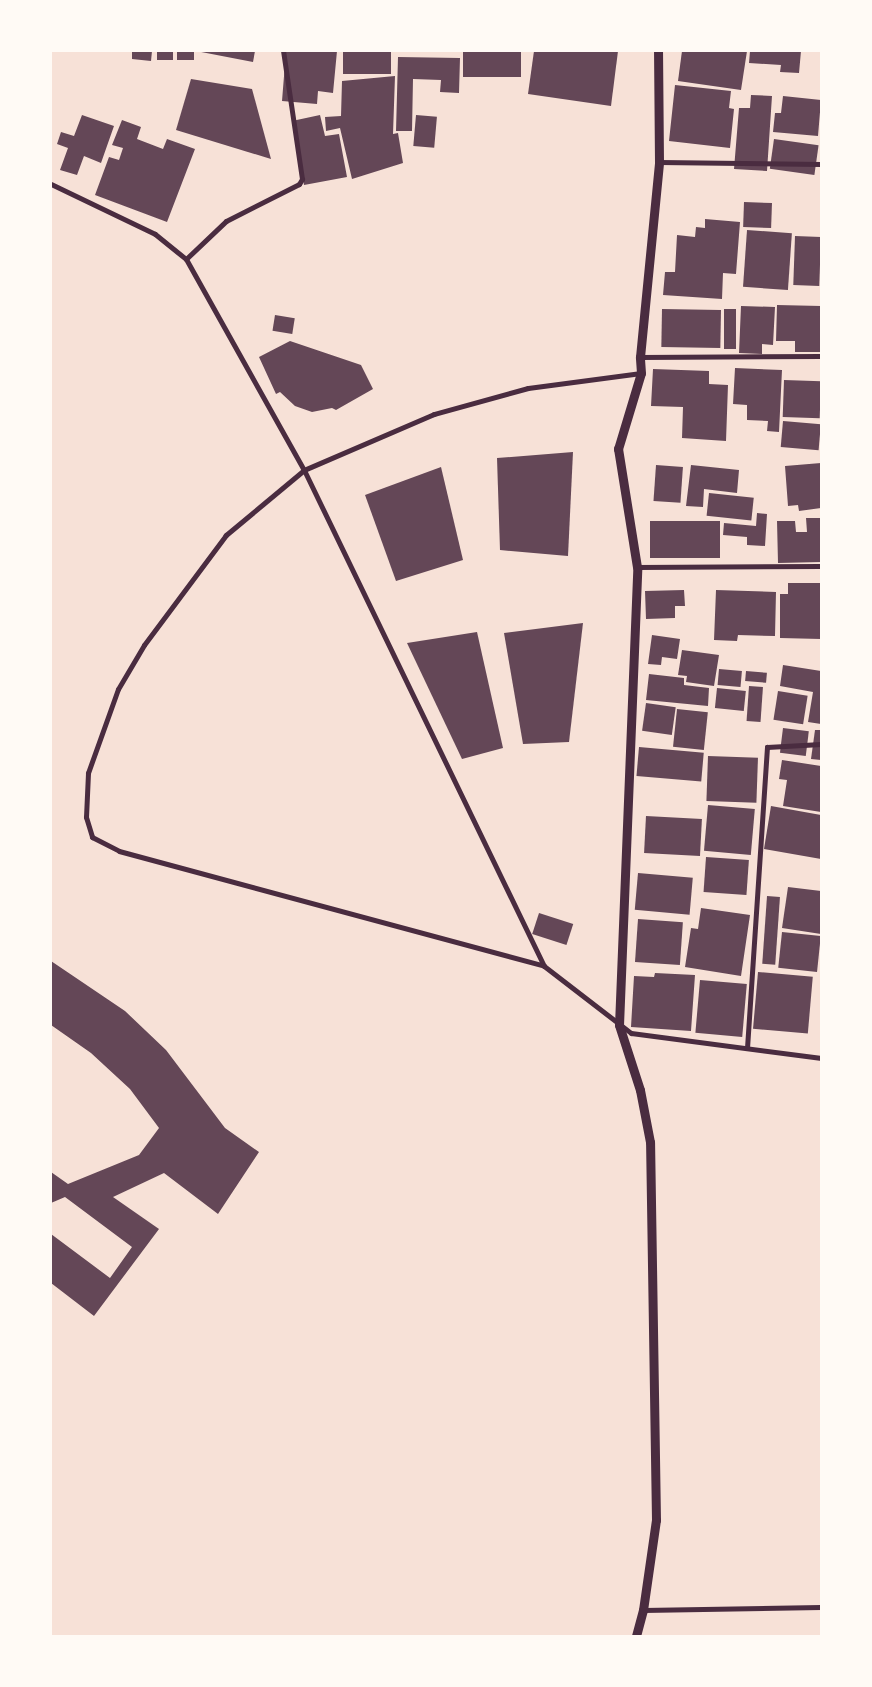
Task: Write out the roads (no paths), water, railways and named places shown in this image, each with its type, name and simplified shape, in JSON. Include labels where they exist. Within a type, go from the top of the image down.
[{"type":"street","points":[[186,258],[226,221],[299,184],[302,179],[283,51]]},
{"type":"street","points":[[636,1636],[643,1610],[656,1520],[650,1142],[640,1090],[620,1025],[637,567],[618,449],[641,373],[640,357],[659,162],[658,51]]},
{"type":"street","points":[[659,162],[821,164]]},
{"type":"street","points":[[51,184],[154,234],[186,258],[304,470],[544,966]]},
{"type":"street","points":[[640,357],[821,356]]},
{"type":"street","points":[[641,373],[528,388],[434,414],[304,470],[226,535],[144,645],[118,689],[88,773],[86,817],[92,837],[119,852],[544,966],[631,1033],[821,1058]]},
{"type":"street","points":[[637,567],[821,566]]},
{"type":"street","points":[[747,1048],[767,747],[821,744]]},
{"type":"street","points":[[643,1610],[821,1608]]}]
